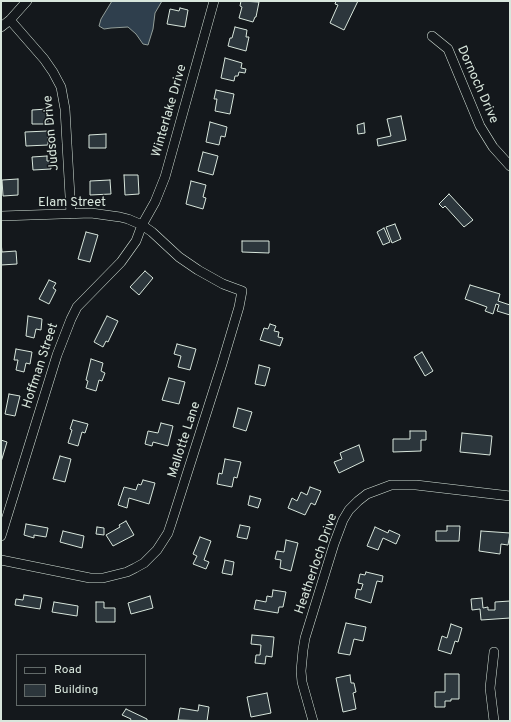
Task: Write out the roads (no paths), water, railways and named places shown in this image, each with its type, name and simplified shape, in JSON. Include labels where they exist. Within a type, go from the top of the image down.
[{"type":"street","points":[[1,27],[10,20],[27,1]]},
{"type":"street","name":"Winterlake Drive","points":[[142,225],[155,202],[165,177],[214,1]]},
{"type":"street","name":"Judson Drive","points":[[10,20],[44,59],[61,87],[65,109],[71,214]]},
{"type":"street","name":"Dornoch Drive","points":[[432,36],[448,49],[480,126],[493,147],[510,166]]},
{"type":"street","name":"Elam Street","points":[[1,216],[90,213],[120,217],[142,225]]},
{"type":"street","name":"Hoffman Street","points":[[1,536],[57,355],[71,319],[77,308],[90,293],[121,262],[136,241],[142,225]]},
{"type":"street","name":"Mallotte Lane","points":[[1,560],[90,578],[104,578],[127,572],[144,563],[157,550],[168,533],[222,364],[239,307],[242,291],[223,284],[188,264],[161,239],[142,225]]},
{"type":"street","name":"Heatherloch Drive","points":[[312,721],[302,682],[301,671],[305,638],[334,544],[343,520],[349,510],[367,494],[391,484],[416,485],[510,496]]},
{"type":"street","points":[[494,652],[490,688],[494,721]]},
{"type":"water","points":[[112,1],[162,1],[155,13],[153,29],[148,45],[143,44],[136,34],[128,27],[104,29],[99,26],[101,19]]}]
